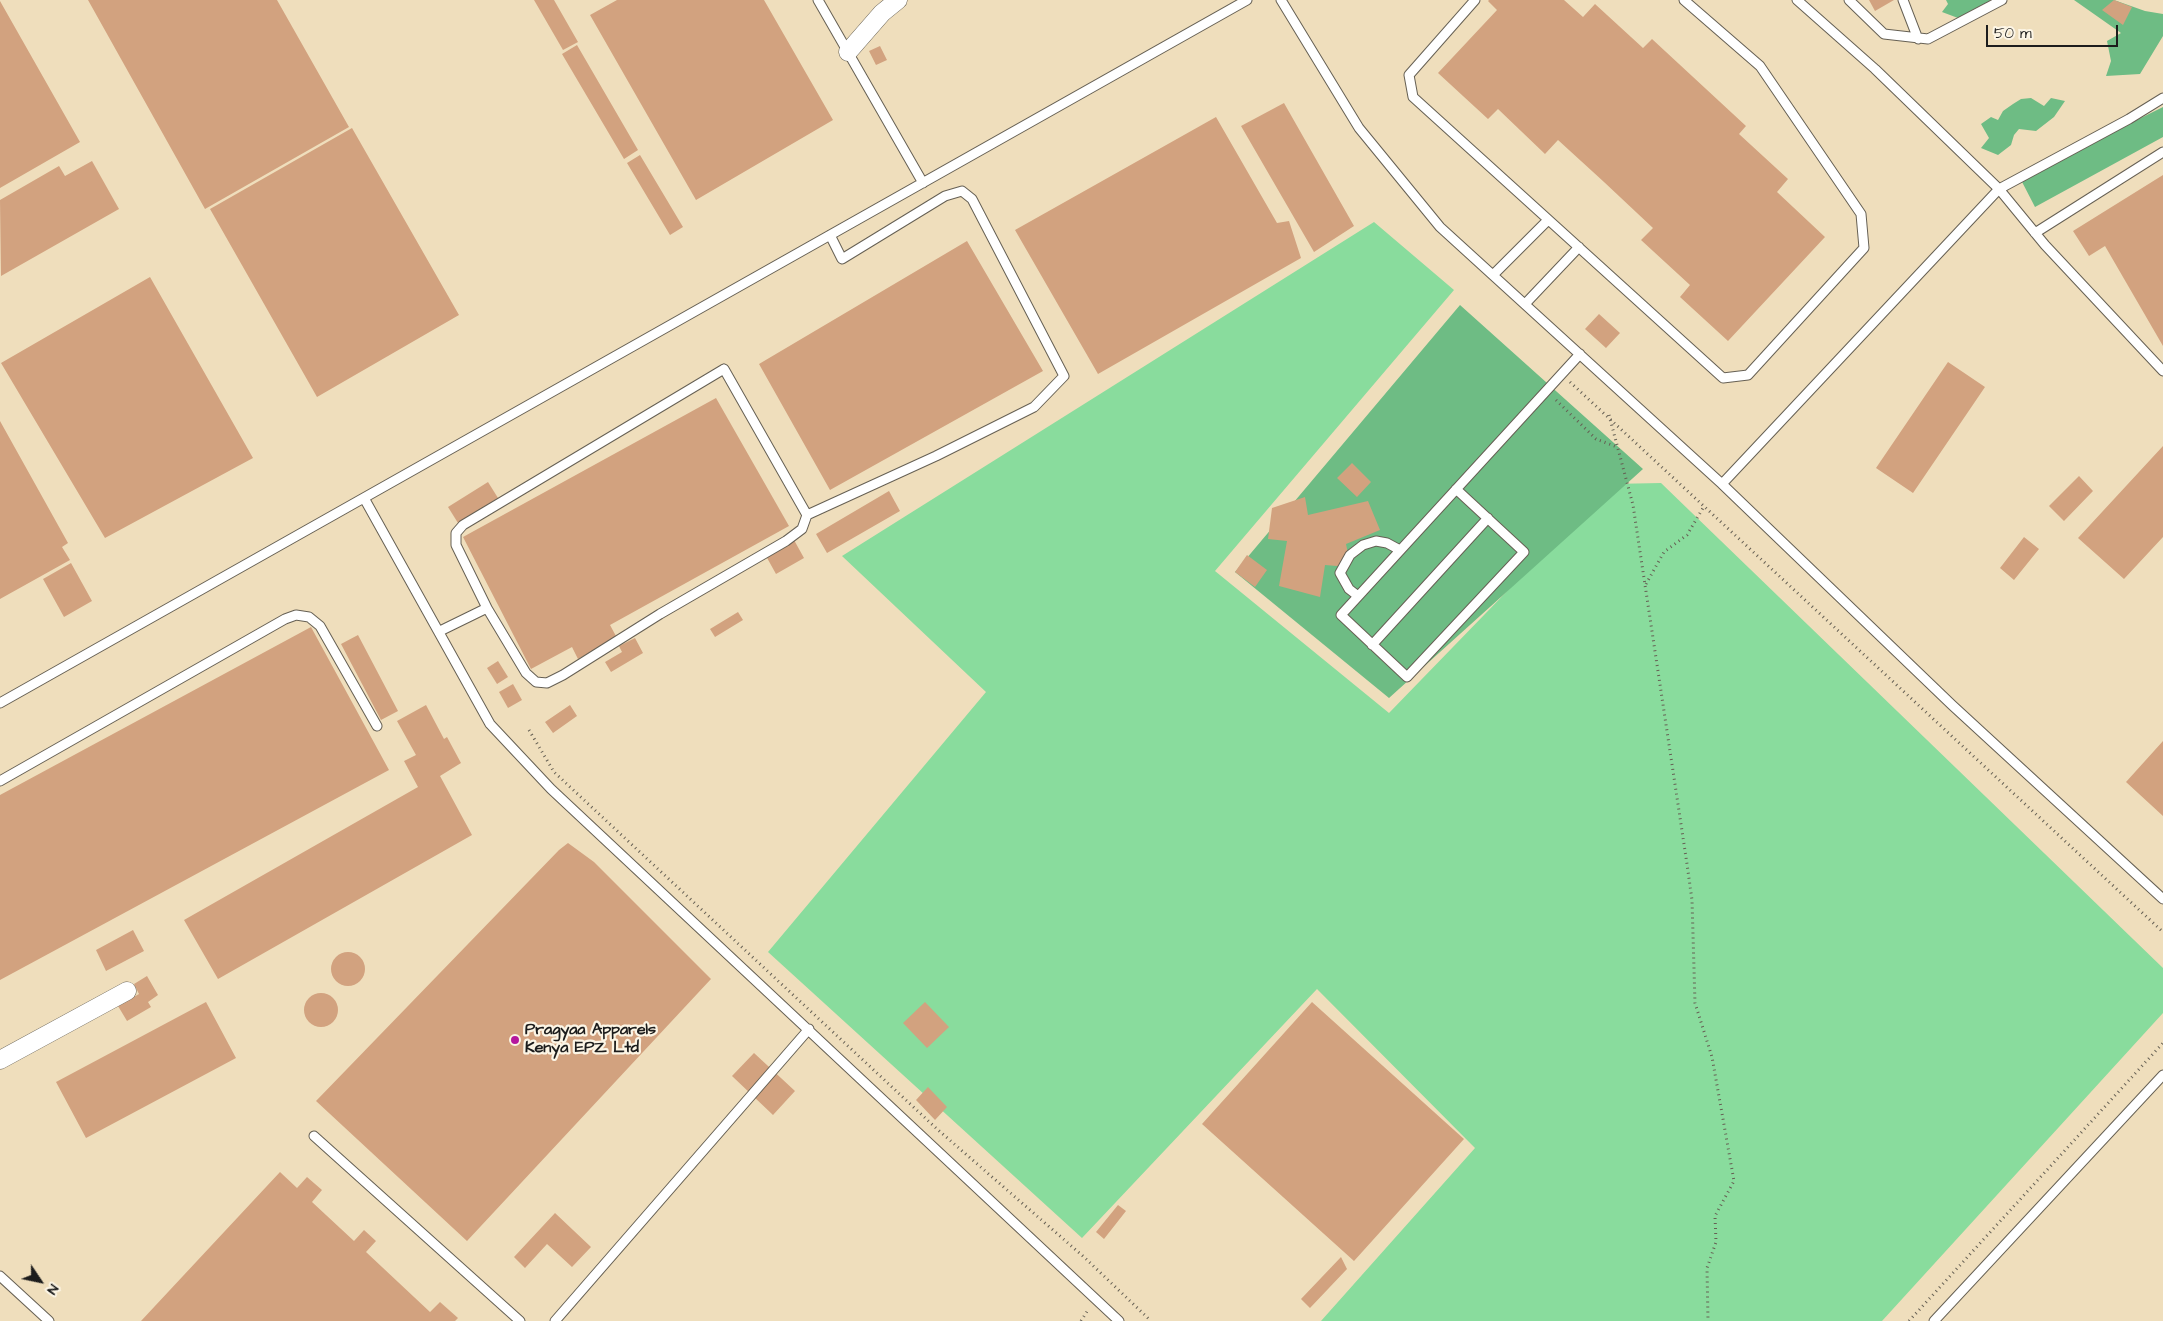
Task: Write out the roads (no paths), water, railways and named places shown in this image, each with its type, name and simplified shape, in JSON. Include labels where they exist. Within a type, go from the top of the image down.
[{"type":"street","points":[[848,52],[882,13],[898,0]]},
{"type":"street","points":[[0,1060],[127,991]]},
{"type":"lane","points":[[818,0],[923,183]]},
{"type":"lane","points":[[0,703],[1247,0]]},
{"type":"lane","points":[[1281,0],[1359,128],[1440,227],[1722,484],[1952,705],[2163,898]]},
{"type":"lane","points":[[1475,0],[1409,75],[1413,97],[1723,378],[1748,375],[1864,248],[1861,214],[1760,66],[1684,0]]},
{"type":"lane","points":[[1797,0],[1874,69],[1999,189],[2035,233],[2163,371]]},
{"type":"lane","points":[[1849,0],[1884,34],[1918,39],[1928,39],[2002,0]]},
{"type":"lane","points":[[1902,0],[1918,39]]},
{"type":"lane","points":[[1722,484],[1999,189],[2129,119],[2163,98]]},
{"type":"lane","points":[[2035,233],[2163,152]]},
{"type":"lane","points":[[806,515],[936,456],[1034,407],[1064,376],[972,198],[962,191],[945,196],[842,259],[830,235]]},
{"type":"lane","points":[[1493,275],[1548,220]]},
{"type":"lane","points":[[1525,304],[1579,247]]},
{"type":"lane","points":[[1456,489],[1524,552],[1407,677],[1340,615],[1580,354]]},
{"type":"lane","points":[[724,369],[806,515],[802,529],[786,542],[547,684],[536,682],[526,674],[487,608],[456,545],[456,533],[463,525],[724,369]]},
{"type":"lane","points":[[364,498],[440,631],[490,724],[537,774],[1119,1321]]},
{"type":"lane","points":[[1372,645],[1488,518]]},
{"type":"lane","points":[[1358,596],[1349,589],[1340,573],[1350,555],[1362,544],[1376,541],[1387,543],[1400,550]]},
{"type":"lane","points":[[440,631],[487,608]]},
{"type":"lane","points":[[0,781],[285,619],[296,615],[309,617],[320,626],[377,726]]},
{"type":"lane","points":[[555,1321],[809,1029]]},
{"type":"lane","points":[[1934,1321],[2163,1075]]},
{"type":"lane","points":[[314,1136],[520,1321]]},
{"type":"lane","points":[[0,1276],[49,1321]]},
{"type":"place","name":"Pragyaa Apparels Kenya EPZ Ltd","points":[[515,1040]]}]
